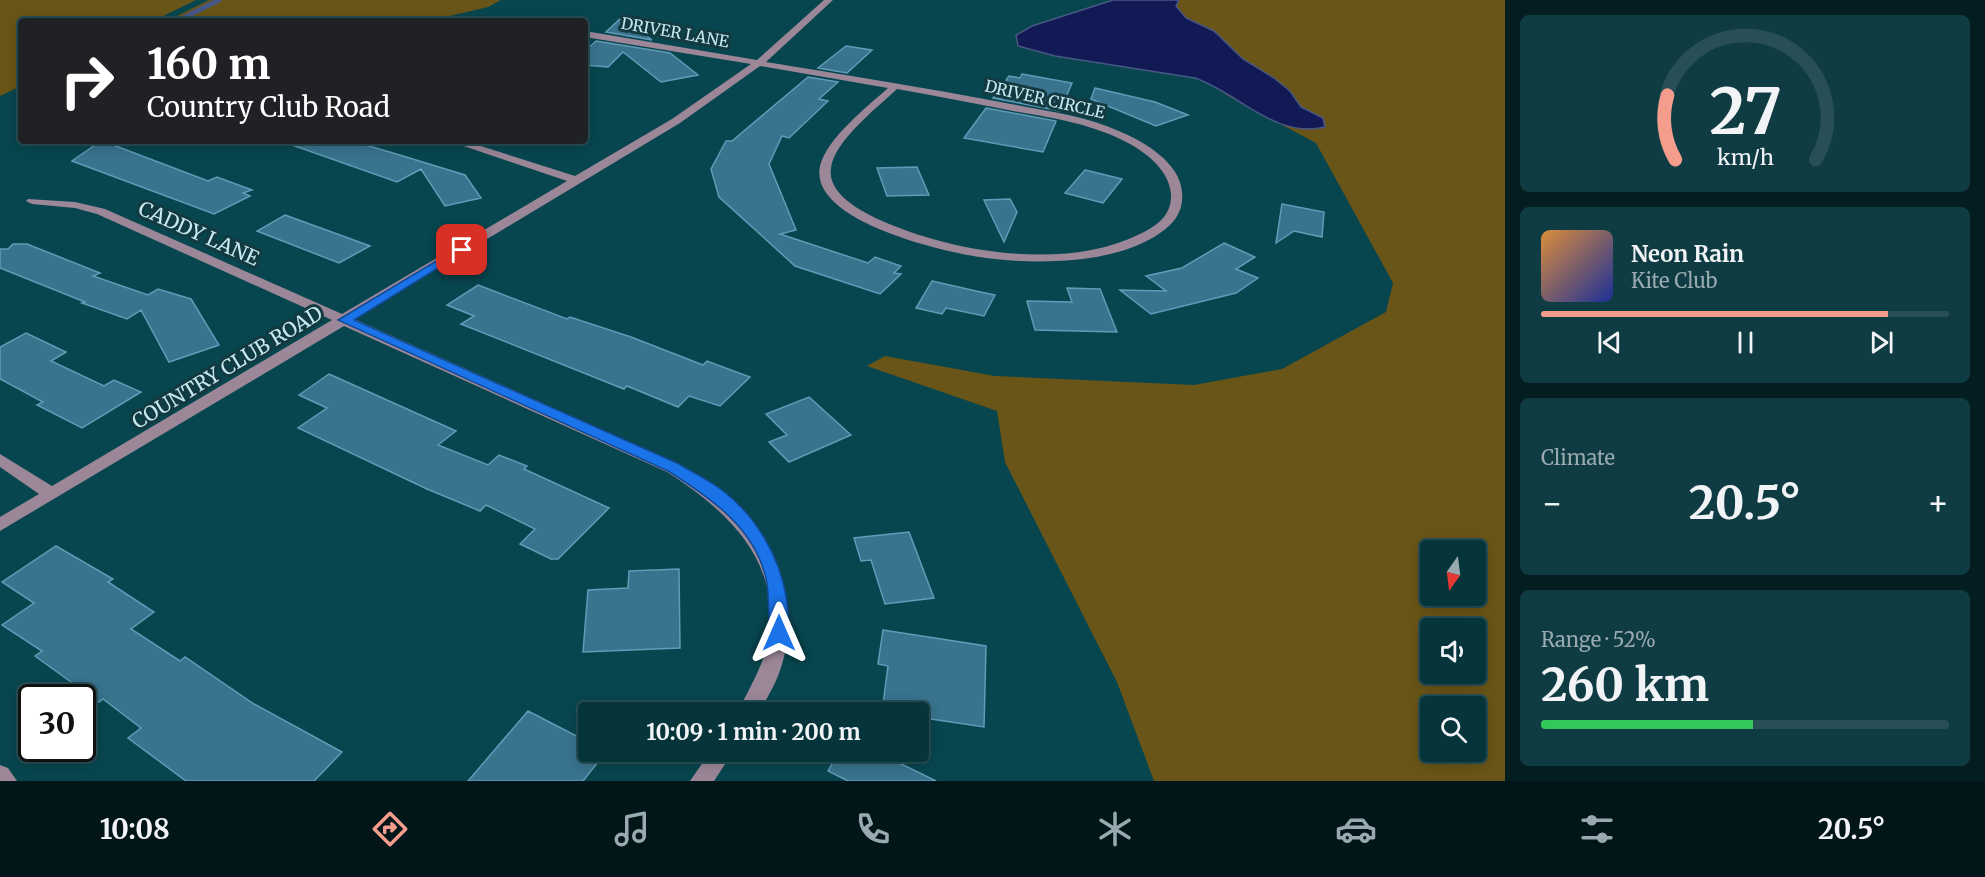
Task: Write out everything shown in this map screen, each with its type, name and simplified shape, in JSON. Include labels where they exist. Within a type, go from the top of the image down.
[{"type":"street","name":"COUNTRY CLUB ROAD","points":[[0,525],[676,121],[760,62],[829,0]]},
{"type":"street","name":"DRIVER LANE","points":[[588,34],[760,62]]},
{"type":"street","name":"DRIVER CIRCLE","points":[[760,62],[895,86],[1072,119],[1123,136],[1152,154],[1173,178],[1178,199],[1175,209],[1159,229],[1137,241],[1109,250],[1060,257],[1003,256],[975,252],[948,246],[877,223],[840,200],[828,183],[825,166],[832,151],[895,86]]},
{"type":"street","points":[[463,144],[578,181]]},
{"type":"street","name":"CADDY LANE","points":[[32,201],[75,205],[101,211],[674,468],[718,495],[737,512],[766,554],[779,605],[779,633],[774,662],[763,691],[755,702]]},
{"type":"street","points":[[0,459],[51,494]]},
{"type":"street","points":[[701,781],[715,762]]},
{"type":"street","points":[[0,776],[6,781]]},
{"type":"shaded area","points":[[0,0],[196,0],[159,18],[18,18],[18,87],[0,96]]},
{"type":"shaded area","points":[[209,0],[501,0],[488,7],[441,18],[173,18]]},
{"type":"shaded area","points":[[1113,0],[1505,0],[1505,781],[1154,781],[1117,682],[1005,462],[997,411],[867,366],[885,356],[995,376],[1194,385],[1282,369],[1386,312],[1393,283],[1316,143],[1228,96],[1214,84],[1195,78],[1055,56],[1018,46],[1016,35],[1032,26]]},
{"type":"shaded area","points":[[1113,0],[1179,0],[1176,6],[1186,18],[1214,31],[1243,59],[1274,78],[1290,91],[1301,107],[1323,118],[1325,127],[1307,129],[1289,127],[1273,121],[1195,78],[1055,56],[1018,46],[1016,35],[1032,26]]},
{"type":"building","points":[[622,17],[652,40],[606,32]]},
{"type":"building","points":[[596,41],[670,53],[698,75],[661,82],[623,52],[608,67],[588,65],[588,48]]},
{"type":"building","points":[[846,46],[872,50],[847,73],[818,68]]},
{"type":"building","points":[[1022,74],[1072,83],[1060,111],[993,98],[1009,76],[1020,78]]},
{"type":"building","points":[[808,77],[838,82],[819,99],[828,101],[789,138],[782,136],[769,164],[796,230],[780,234],[868,263],[875,257],[901,266],[894,273],[901,274],[880,294],[795,266],[719,197],[711,169],[726,141],[732,141]]},
{"type":"building","points":[[1095,88],[1155,102],[1188,115],[1156,126],[1091,99]]},
{"type":"building","points":[[986,108],[1056,121],[1043,152],[964,138]]},
{"type":"building","points":[[97,144],[111,144],[208,181],[217,177],[252,190],[243,193],[250,196],[214,214],[72,161]]},
{"type":"building","points":[[362,144],[465,175],[481,198],[445,206],[421,169],[397,182],[292,145]]},
{"type":"building","points":[[917,167],[929,195],[887,196],[877,168]]},
{"type":"building","points":[[1085,170],[1122,179],[1103,203],[1065,193]]},
{"type":"building","points":[[1010,199],[1017,212],[1004,242],[984,200]]},
{"type":"building","points":[[1282,204],[1324,212],[1322,237],[1294,231],[1276,243]]},
{"type":"building","points":[[285,215],[370,246],[339,263],[257,231]]},
{"type":"building","points":[[1224,243],[1255,257],[1236,269],[1258,278],[1236,293],[1151,314],[1120,290],[1166,291],[1146,276],[1182,268]]},
{"type":"building","points":[[13,244],[27,244],[100,273],[93,276],[148,295],[158,289],[191,299],[219,345],[169,362],[141,310],[127,319],[82,303],[85,302],[0,268],[0,249],[8,249]]},
{"type":"building","points":[[932,281],[995,295],[984,316],[946,308],[942,314],[916,308]]},
{"type":"building","points":[[478,285],[567,319],[570,317],[631,337],[703,365],[707,361],[750,377],[720,406],[689,396],[678,407],[627,386],[624,389],[461,324],[474,316],[447,305]]},
{"type":"building","points":[[1067,288],[1100,289],[1117,332],[1035,330],[1027,301],[1072,302]]},
{"type":"building","points":[[26,333],[66,352],[51,361],[104,386],[114,380],[141,392],[82,428],[37,405],[43,402],[0,379],[0,347]]},
{"type":"building","points":[[329,374],[456,431],[438,445],[488,465],[499,455],[527,466],[524,469],[609,508],[558,559],[551,559],[520,544],[535,529],[486,505],[480,511],[427,489],[298,428],[327,408],[299,395]]},
{"type":"building","points":[[809,397],[851,435],[789,462],[769,442],[787,435],[766,414]]},
{"type":"building","points":[[909,532],[934,598],[885,604],[871,560],[861,561],[854,538]]},
{"type":"building","points":[[56,546],[113,579],[108,582],[154,612],[131,629],[180,661],[185,657],[254,704],[342,752],[314,781],[186,781],[128,738],[141,728],[103,699],[99,702],[96,700],[96,684],[74,684],[35,656],[42,651],[2,625],[34,603],[2,582]]},
{"type":"building","points":[[679,569],[680,648],[583,652],[588,590],[628,588],[629,571]]},
{"type":"building","points":[[883,630],[986,646],[984,727],[929,719],[929,702],[883,702],[888,666],[878,664]]},
{"type":"building","points":[[528,711],[578,737],[578,762],[598,762],[583,781],[468,781]]},
{"type":"building","points":[[833,762],[897,762],[936,781],[848,781],[828,771]]},
{"type":"waterway","points":[[183,18],[219,0]]},
{"type":"route","points":[[462,250],[345,320],[674,468],[697,480],[718,495],[737,512],[753,532],[766,554],[779,605],[779,633]]}]
